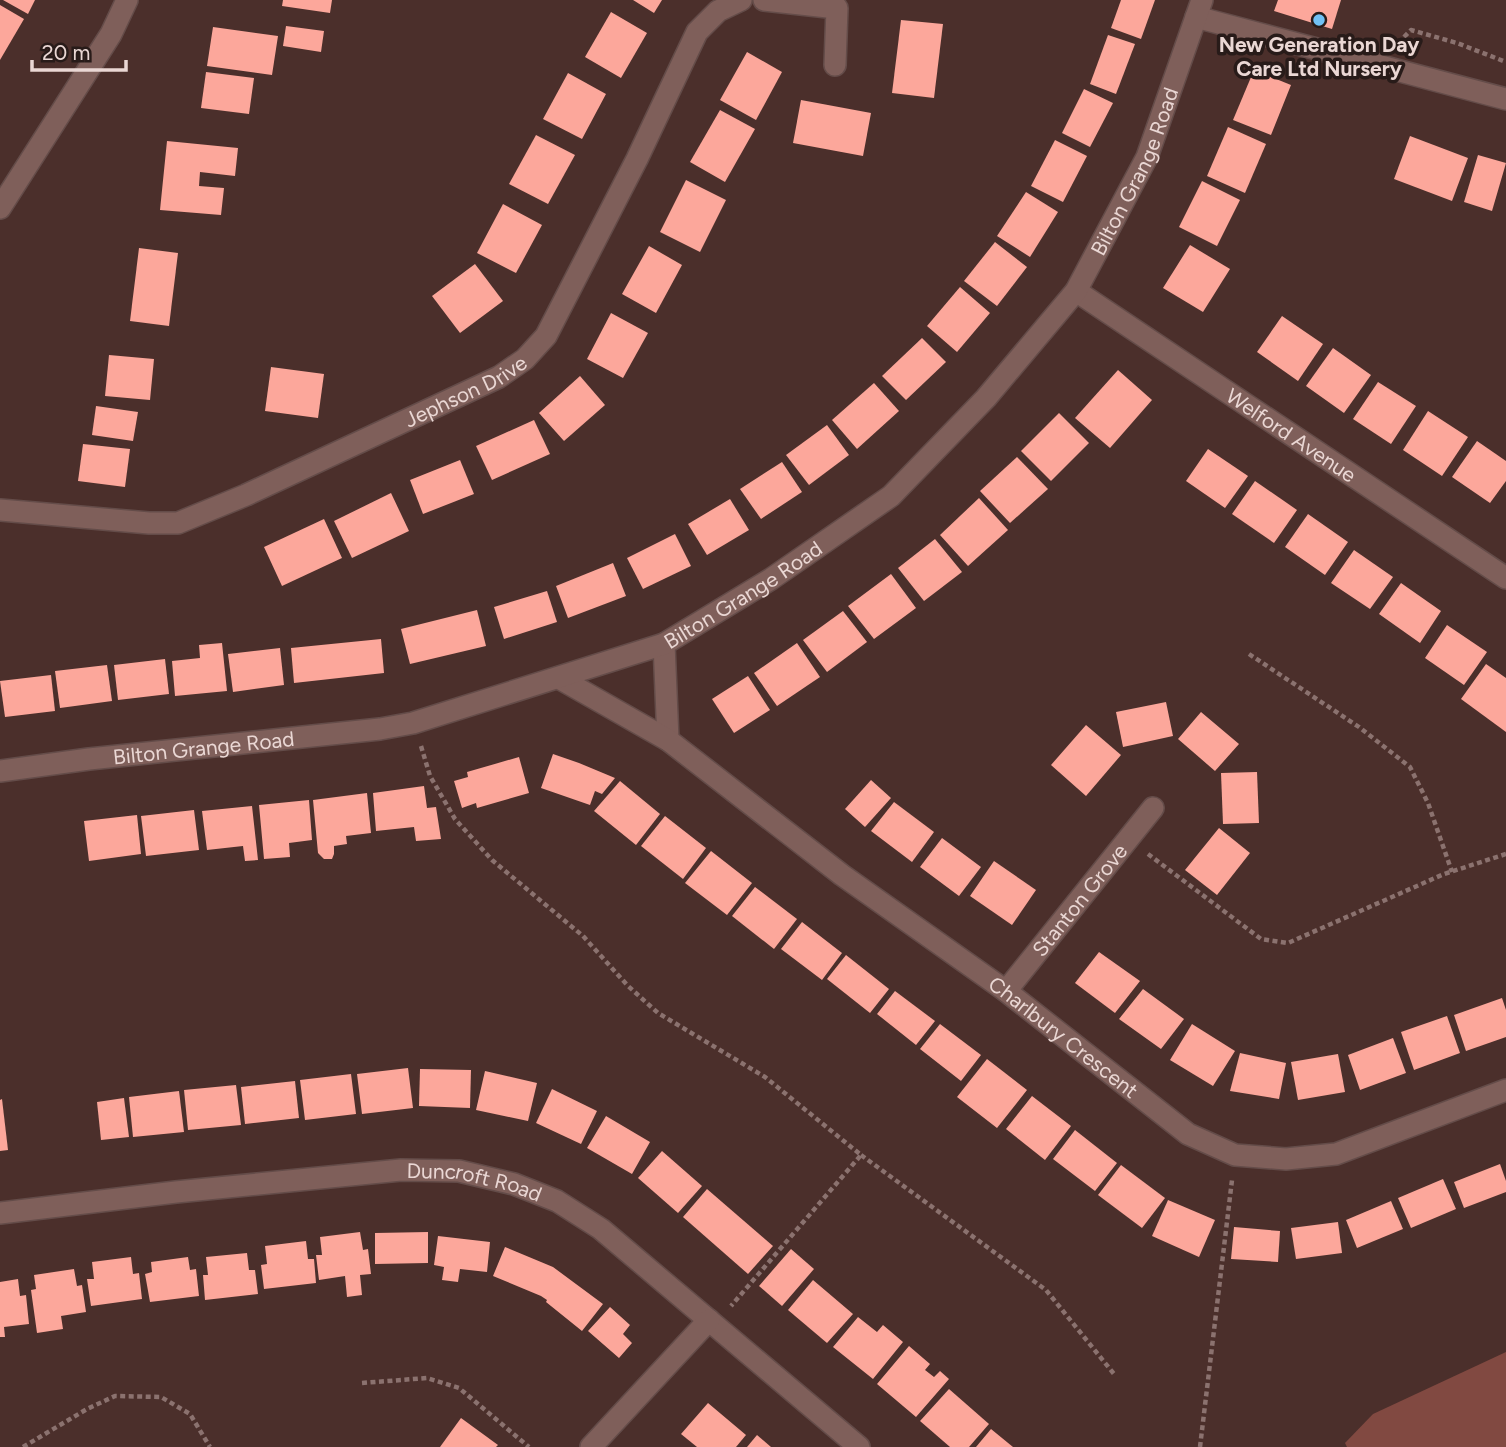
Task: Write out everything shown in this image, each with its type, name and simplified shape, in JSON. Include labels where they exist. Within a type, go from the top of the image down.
[{"type":"street","points":[[0,208],[111,34],[127,0]]},
{"type":"street","name":"Jephson Drive","points":[[0,510],[178,523],[246,495],[499,377],[525,359],[546,336],[697,32],[718,11],[741,0]]},
{"type":"street","points":[[764,0],[837,8],[835,65]]},
{"type":"street","points":[[1199,8],[1377,64],[1506,99]]},
{"type":"street","name":"Bilton Grange Road","points":[[0,771],[89,759],[380,729],[413,723],[664,644],[771,579],[891,496],[986,398],[1076,291],[1147,157],[1199,8]]},
{"type":"street","name":"Welford Avenue","points":[[1076,291],[1506,578]]},
{"type":"street","points":[[664,644],[668,740]]},
{"type":"street","name":"Charlbury Crescent","points":[[559,678],[668,740],[842,875],[1006,992],[1188,1134],[1235,1155],[1286,1159],[1336,1154],[1506,1090]]},
{"type":"street","name":"Stanton Grove","points":[[1006,992],[1153,808]]},
{"type":"street","name":"Duncroft Road","points":[[0,1213],[176,1192],[401,1170],[459,1171],[514,1184],[557,1201],[601,1229],[859,1447]]},
{"type":"street","points":[[591,1447],[712,1322]]},
{"type":"path","points":[[1377,64],[1411,30],[1457,43],[1506,62]]},
{"type":"path","points":[[1249,654],[1359,727],[1410,768],[1428,803],[1452,872]]},
{"type":"path","points":[[413,723],[436,787],[455,819],[492,860],[583,936],[628,986],[658,1013],[765,1077],[861,1155],[1046,1290],[1114,1374]]},
{"type":"path","points":[[1128,838],[1261,939],[1288,943],[1452,872],[1506,854]]},
{"type":"path","points":[[712,1322],[861,1155]]},
{"type":"path","points":[[1200,1447],[1235,1155]]},
{"type":"path","points":[[362,1383],[427,1378],[459,1388],[529,1447]]},
{"type":"path","points":[[23,1447],[87,1409],[115,1396],[161,1397],[190,1414],[210,1447]]},
{"type":"shaded area","points":[[1506,1352],[1506,1447],[1347,1447],[1345,1443],[1373,1414]]},
{"type":"building","points":[[3,0],[35,0],[28,14]]},
{"type":"building","points":[[283,0],[332,0],[330,13],[282,6]]},
{"type":"building","points":[[633,0],[662,0],[654,13]]},
{"type":"building","points":[[1121,0],[1155,0],[1141,39],[1111,28]]},
{"type":"building","name":"New Generation Day Care Ltd Nursery","points":[[1278,0],[1341,0],[1332,29],[1274,11]]},
{"type":"building","points":[[0,5],[24,19],[0,60]]},
{"type":"building","points":[[611,12],[647,33],[621,78],[585,57]]},
{"type":"building","points":[[901,20],[943,24],[934,98],[892,93]]},
{"type":"building","points":[[286,26],[324,31],[321,52],[283,46]]},
{"type":"building","points":[[213,27],[278,36],[272,75],[207,66]]},
{"type":"building","points":[[1108,35],[1135,44],[1116,94],[1090,84]]},
{"type":"building","points":[[747,52],[782,72],[756,120],[720,100]]},
{"type":"building","points":[[1254,70],[1291,85],[1271,135],[1233,120]]},
{"type":"building","points":[[206,72],[254,78],[249,114],[201,108]]},
{"type":"building","points":[[568,73],[606,94],[582,139],[543,119]]},
{"type":"building","points":[[1084,89],[1113,103],[1090,147],[1062,133]]},
{"type":"building","points":[[801,100],[871,113],[863,156],[793,143]]},
{"type":"building","points":[[720,110],[755,129],[725,182],[690,162]]},
{"type":"building","points":[[1228,127],[1266,144],[1245,193],[1207,176]]},
{"type":"building","points":[[536,135],[575,155],[548,204],[509,184]]},
{"type":"building","points":[[1410,136],[1468,158],[1452,201],[1394,179]]},
{"type":"building","points":[[1055,140],[1087,156],[1063,202],[1031,186]]},
{"type":"building","points":[[167,141],[238,148],[235,176],[200,172],[199,186],[224,188],[221,215],[160,210]]},
{"type":"building","points":[[1478,155],[1506,163],[1492,211],[1464,202]]},
{"type":"building","points":[[686,180],[726,200],[700,252],[660,232]]},
{"type":"building","points":[[1202,181],[1240,200],[1217,246],[1179,227]]},
{"type":"building","points":[[1026,192],[1058,212],[1030,257],[997,236]]},
{"type":"building","points":[[503,204],[542,225],[516,273],[477,253]]},
{"type":"building","points":[[995,242],[1027,267],[997,306],[964,281]]},
{"type":"building","points":[[1190,245],[1230,269],[1203,312],[1163,288]]},
{"type":"building","points":[[649,246],[682,265],[656,313],[622,294]]},
{"type":"building","points":[[139,248],[178,253],[169,326],[130,321]]},
{"type":"building","points":[[475,264],[503,301],[460,333],[432,296]]},
{"type":"building","points":[[960,287],[990,313],[957,352],[927,326]]},
{"type":"building","points":[[611,313],[648,333],[623,378],[587,359]]},
{"type":"building","points":[[1282,316],[1323,344],[1298,381],[1257,352]]},
{"type":"building","points":[[922,338],[946,362],[906,400],[882,376]]},
{"type":"building","points":[[1333,348],[1371,375],[1344,413],[1306,386]]},
{"type":"building","points":[[109,355],[154,359],[150,400],[105,396]]},
{"type":"building","points":[[271,367],[324,374],[318,418],[265,411]]},
{"type":"building","points":[[1118,370],[1152,400],[1110,448],[1075,418]]},
{"type":"building","points":[[580,376],[605,405],[564,441],[539,413]]},
{"type":"building","points":[[1378,382],[1416,406],[1391,444],[1353,419]]},
{"type":"building","points":[[874,383],[899,411],[857,449],[832,420]]},
{"type":"building","points":[[96,406],[138,412],[133,441],[92,435]]},
{"type":"building","points":[[1428,411],[1468,437],[1442,476],[1403,450]]},
{"type":"building","points":[[1059,413],[1089,443],[1051,481],[1021,451]]},
{"type":"building","points":[[534,420],[550,454],[492,480],[476,446]]},
{"type":"building","points":[[827,425],[849,455],[809,485],[786,455]]},
{"type":"building","points":[[1477,441],[1506,461],[1506,481],[1490,503],[1452,477]]},
{"type":"building","points":[[83,444],[130,449],[125,487],[78,481]]},
{"type":"building","points":[[1208,449],[1248,476],[1225,508],[1186,481]]},
{"type":"building","points":[[1017,457],[1048,489],[1010,523],[980,491]]},
{"type":"building","points":[[460,460],[474,494],[423,514],[410,480]]},
{"type":"building","points":[[782,462],[802,492],[761,519],[740,489]]},
{"type":"building","points":[[1255,481],[1297,510],[1274,543],[1232,514]]},
{"type":"building","points":[[391,493],[409,531],[352,558],[334,521]]},
{"type":"building","points":[[979,498],[1008,530],[968,566],[940,535]]},
{"type":"building","points":[[730,499],[749,530],[707,555],[688,524]]},
{"type":"building","points":[[1308,514],[1348,542],[1325,575],[1285,547]]},
{"type":"building","points":[[324,519],[342,558],[282,586],[264,547]]},
{"type":"building","points":[[675,534],[691,566],[643,589],[627,558]]},
{"type":"building","points":[[935,539],[962,572],[924,601],[898,568]]},
{"type":"building","points":[[1354,550],[1393,577],[1370,609],[1331,583]]},
{"type":"building","points":[[613,563],[626,596],[568,618],[556,586]]},
{"type":"building","points":[[891,574],[916,608],[874,639],[848,606]]},
{"type":"building","points":[[1401,583],[1441,611],[1420,643],[1379,614]]},
{"type":"building","points":[[547,591],[557,622],[504,639],[494,607]]},
{"type":"building","points":[[477,610],[486,646],[410,664],[401,629]]},
{"type":"building","points":[[843,611],[867,642],[827,672],[803,640]]},
{"type":"building","points":[[1447,625],[1487,652],[1464,685],[1425,658]]},
{"type":"building","points":[[381,639],[384,673],[294,683],[291,648]]},
{"type":"building","points":[[222,643],[227,691],[175,696],[172,661],[200,658],[199,645]]},
{"type":"building","points":[[797,643],[820,677],[777,706],[754,673]]},
{"type":"building","points":[[280,648],[284,685],[233,692],[228,654]]},
{"type":"building","points":[[165,659],[169,694],[118,700],[114,665]]},
{"type":"building","points":[[1486,664],[1506,678],[1506,732],[1461,699]]},
{"type":"building","points":[[107,665],[112,701],[60,708],[55,671]]},
{"type":"building","points":[[51,675],[55,711],[5,717],[0,681]]},
{"type":"building","points":[[748,676],[770,710],[734,733],[712,699]]},
{"type":"building","points":[[1166,702],[1173,736],[1123,747],[1116,712]]},
{"type":"building","points":[[1201,712],[1239,744],[1215,771],[1178,739]]},
{"type":"building","points":[[1086,725],[1121,755],[1086,796],[1051,765]]},
{"type":"building","points":[[553,754],[615,778],[602,794],[595,791],[590,805],[541,788]]},
{"type":"building","points":[[519,757],[529,793],[477,808],[476,803],[462,808],[454,781],[468,777],[467,772]]},
{"type":"building","points":[[1257,772],[1259,823],[1223,824],[1221,773]]},
{"type":"building","points":[[871,780],[891,798],[865,827],[845,809]]},
{"type":"building","points":[[620,781],[660,814],[636,845],[594,811]]},
{"type":"building","points":[[424,786],[427,808],[436,807],[441,839],[416,841],[414,827],[376,831],[373,793]]},
{"type":"building","points":[[367,793],[371,833],[346,836],[347,844],[334,846],[332,859],[324,859],[318,853],[313,800]]},
{"type":"building","points":[[309,800],[312,840],[289,843],[290,857],[264,859],[259,805]]},
{"type":"building","points":[[894,802],[934,832],[912,862],[871,831]]},
{"type":"building","points":[[252,806],[258,860],[245,861],[243,846],[207,850],[202,811]]},
{"type":"building","points":[[194,810],[199,850],[146,856],[141,816]]},
{"type":"building","points":[[137,815],[141,854],[89,861],[84,821]]},
{"type":"building","points":[[665,816],[706,848],[683,879],[641,846]]},
{"type":"building","points":[[1219,828],[1250,853],[1217,895],[1185,870]]},
{"type":"building","points":[[942,838],[981,867],[959,896],[920,867]]},
{"type":"building","points":[[711,851],[752,883],[727,915],[685,883]]},
{"type":"building","points":[[994,861],[1036,890],[1012,925],[970,896]]},
{"type":"building","points":[[755,887],[797,919],[774,949],[732,916]]},
{"type":"building","points":[[802,922],[842,953],[822,980],[781,949]]},
{"type":"building","points":[[1099,952],[1140,981],[1115,1013],[1075,983]]},
{"type":"building","points":[[846,955],[889,989],[870,1013],[827,979]]},
{"type":"building","points":[[1143,989],[1184,1019],[1161,1049],[1119,1019]]},
{"type":"building","points":[[895,991],[935,1021],[916,1045],[877,1014]]},
{"type":"building","points":[[1502,998],[1506,1010],[1506,1037],[1466,1051],[1454,1015]]},
{"type":"building","points":[[1447,1016],[1460,1053],[1414,1070],[1401,1032]]},
{"type":"building","points":[[940,1024],[981,1055],[961,1081],[920,1049]]},
{"type":"building","points":[[1192,1024],[1235,1051],[1213,1086],[1170,1060]]},
{"type":"building","points":[[1393,1038],[1406,1073],[1360,1090],[1348,1055]]},
{"type":"building","points":[[1240,1053],[1286,1063],[1279,1099],[1230,1091]]},
{"type":"building","points":[[1338,1054],[1345,1092],[1298,1100],[1291,1062]]},
{"type":"building","points":[[987,1059],[1027,1090],[997,1128],[957,1097]]},
{"type":"building","points":[[408,1068],[413,1108],[362,1114],[357,1074]]},
{"type":"building","points":[[420,1069],[471,1070],[470,1108],[419,1106]]},
{"type":"building","points":[[485,1071],[537,1083],[528,1121],[476,1110]]},
{"type":"building","points":[[351,1074],[356,1114],[305,1120],[300,1080]]},
{"type":"building","points":[[295,1081],[299,1118],[245,1124],[241,1087]]},
{"type":"building","points":[[236,1085],[241,1125],[188,1130],[184,1090]]},
{"type":"building","points":[[552,1089],[597,1111],[581,1144],[536,1123]]},
{"type":"building","points":[[179,1091],[184,1132],[133,1137],[129,1097]]},
{"type":"building","points":[[1032,1096],[1071,1126],[1045,1160],[1006,1129]]},
{"type":"building","points":[[124,1098],[129,1137],[101,1140],[97,1102]]},
{"type":"building","points":[[2,1099],[8,1150],[0,1151],[0,1100]]},
{"type":"building","points":[[606,1116],[650,1142],[632,1174],[587,1148]]},
{"type":"building","points":[[1075,1130],[1117,1163],[1095,1191],[1053,1159]]},
{"type":"building","points":[[662,1151],[702,1186],[678,1213],[638,1178]]},
{"type":"building","points":[[1500,1164],[1506,1181],[1506,1192],[1464,1208],[1454,1182]]},
{"type":"building","points":[[1121,1165],[1165,1198],[1142,1228],[1098,1195]]},
{"type":"building","points":[[1443,1179],[1456,1209],[1411,1228],[1398,1198]]},
{"type":"building","points":[[707,1189],[773,1246],[748,1274],[683,1217]]},
{"type":"building","points":[[1168,1200],[1215,1220],[1199,1257],[1152,1236]]},
{"type":"building","points":[[1391,1201],[1403,1229],[1357,1248],[1346,1220]]},
{"type":"building","points":[[1338,1222],[1342,1253],[1296,1259],[1291,1228]]},
{"type":"building","points":[[1234,1227],[1280,1231],[1278,1262],[1231,1259]]},
{"type":"building","points":[[360,1232],[363,1250],[368,1249],[371,1274],[360,1275],[362,1295],[347,1297],[345,1276],[319,1280],[316,1255],[322,1255],[320,1237]]},
{"type":"building","points":[[428,1232],[428,1263],[375,1264],[375,1233]]},
{"type":"building","points":[[438,1236],[490,1242],[487,1272],[460,1269],[458,1282],[442,1280],[444,1267],[434,1265]]},
{"type":"building","points":[[306,1241],[308,1259],[314,1259],[316,1283],[264,1289],[261,1265],[267,1264],[265,1246]]},
{"type":"building","points":[[505,1247],[553,1267],[603,1304],[582,1331],[541,1296],[493,1276]]},
{"type":"building","points":[[791,1249],[814,1269],[782,1306],[759,1286]]},
{"type":"building","points":[[247,1253],[249,1270],[255,1270],[258,1294],[205,1300],[203,1275],[208,1275],[206,1257]]},
{"type":"building","points":[[131,1257],[133,1274],[139,1273],[142,1299],[91,1306],[87,1279],[94,1279],[92,1262]]},
{"type":"building","points":[[188,1257],[190,1270],[196,1269],[199,1296],[150,1302],[145,1274],[152,1272],[151,1262]]},
{"type":"building","points":[[74,1269],[77,1286],[82,1285],[86,1312],[61,1316],[63,1329],[37,1333],[31,1290],[36,1289],[34,1275]]},
{"type":"building","points":[[18,1279],[20,1296],[26,1295],[29,1324],[4,1327],[5,1337],[0,1337],[0,1282]]},
{"type":"building","points":[[813,1280],[853,1314],[827,1343],[788,1310]]},
{"type":"building","points":[[610,1307],[630,1325],[623,1334],[632,1343],[619,1358],[588,1331]]},
{"type":"building","points":[[858,1317],[877,1332],[883,1325],[903,1342],[873,1379],[833,1347]]},
{"type":"building","points":[[909,1346],[930,1364],[925,1370],[934,1377],[940,1371],[949,1379],[916,1417],[877,1384]]},
{"type":"building","points":[[949,1389],[989,1424],[969,1447],[950,1447],[920,1421]]},
{"type":"building","points":[[708,1403],[746,1435],[736,1447],[697,1447],[681,1434]]},
{"type":"building","points":[[461,1418],[498,1445],[440,1447]]},
{"type":"building","points":[[991,1429],[1013,1447],[976,1447]]},
{"type":"building","points":[[757,1435],[771,1447],[747,1447]]},
{"type":"place","name":"New Generation Day Care Ltd Nursery","points":[[1319,20]]}]
